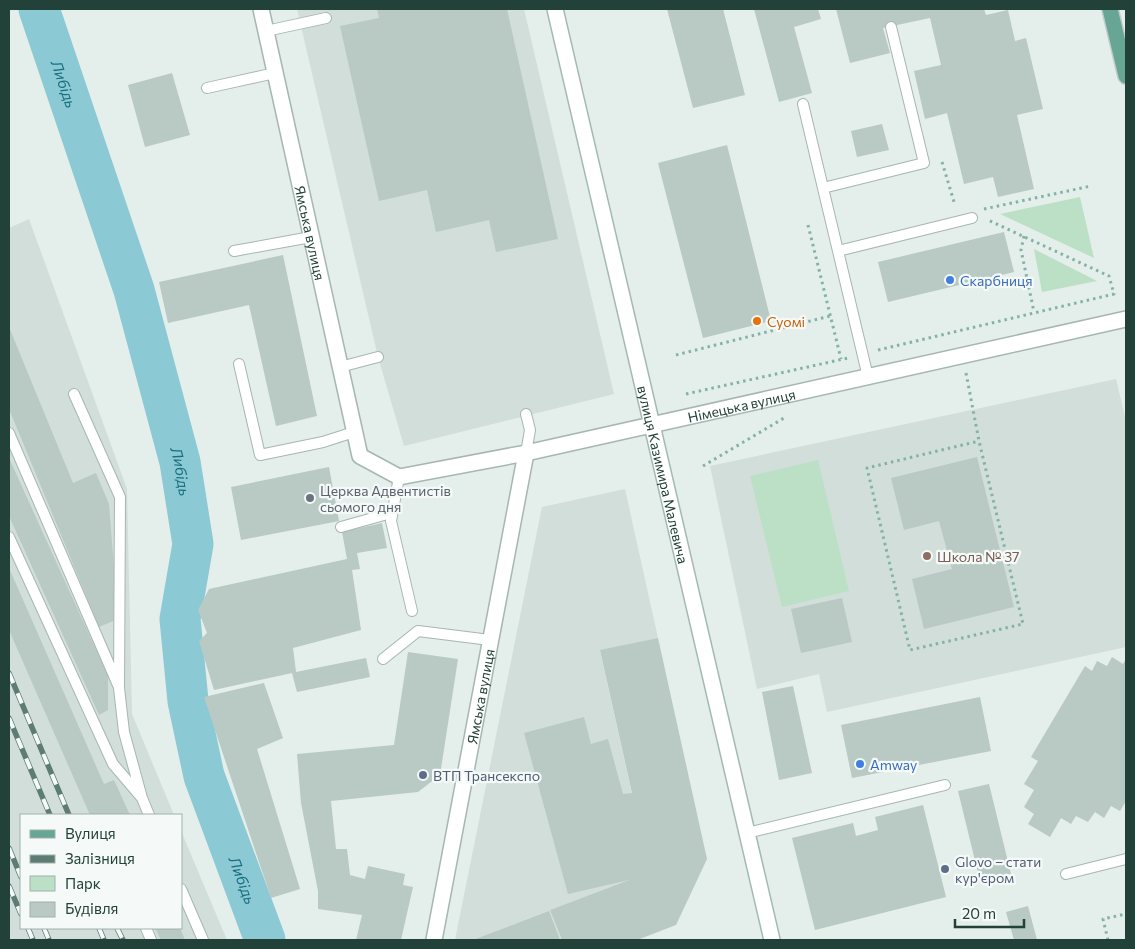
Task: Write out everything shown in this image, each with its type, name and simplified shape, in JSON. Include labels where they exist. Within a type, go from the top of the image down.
[{"type":"main road","points":[[1110,9],[1126,76]]},
{"type":"street","name":"Ямська вулиця","points":[[261,9],[360,456],[399,477]]},
{"type":"street","name":"вулиця Казимира Малевича","points":[[555,9],[772,940]]},
{"type":"street","name":"Німецька вулиця","points":[[399,477],[526,453],[1126,319]]},
{"type":"street","name":"Ямська вулиця","points":[[434,940],[526,453]]},
{"type":"lane","points":[[266,31],[326,18]]},
{"type":"lane","points":[[823,188],[924,163],[891,27]]},
{"type":"lane","points":[[207,88],[275,73]]},
{"type":"lane","points":[[803,104],[868,376]]},
{"type":"lane","points":[[838,251],[976,217]]},
{"type":"lane","points":[[234,251],[311,237]]},
{"type":"lane","points":[[340,367],[378,357]]},
{"type":"lane","points":[[239,364],[260,455],[323,442],[354,432]]},
{"type":"lane","points":[[74,394],[120,497],[119,688],[124,732],[142,798],[150,814]]},
{"type":"lane","points":[[526,414],[530,430],[526,453]]},
{"type":"lane","points":[[9,433],[119,688]]},
{"type":"lane","points":[[399,477],[391,514],[412,612]]},
{"type":"lane","points":[[341,528],[391,514]]},
{"type":"lane","points":[[9,537],[113,764],[142,798]]},
{"type":"lane","points":[[383,659],[418,631],[490,640]]},
{"type":"lane","points":[[747,833],[945,785]]},
{"type":"lane","points":[[1066,874],[1126,859]]},
{"type":"lane","points":[[182,891],[203,940]]},
{"type":"path","points":[[924,163],[941,159],[954,205],[962,208]]},
{"type":"path","points":[[989,208],[1091,186]]},
{"type":"path","points":[[686,394],[1114,294],[1109,276],[1024,236],[976,217]]},
{"type":"path","points":[[808,225],[841,359]]},
{"type":"path","points":[[1024,236],[1021,250],[1034,312]]},
{"type":"path","points":[[676,356],[830,316]]},
{"type":"path","points":[[962,356],[979,442],[1023,624],[910,650],[867,468],[979,442]]},
{"type":"path","points":[[703,466],[784,418]]},
{"type":"path","points":[[1108,940],[1103,919],[1126,914]]},
{"type":"shaded area","points":[[297,9],[524,9],[614,394],[404,446],[378,357]]},
{"type":"shaded area","points":[[29,219],[127,489],[132,714],[174,814],[20,814],[20,929],[182,929],[182,833],[227,940],[10,940],[9,937],[9,228]]},
{"type":"shaded area","name":"Школа № 37","points":[[1116,379],[1126,421],[1126,647],[827,712],[819,674],[757,689],[710,466]]},
{"type":"shaded area","points":[[625,489],[658,638],[600,651],[646,857],[629,880],[550,910],[562,940],[455,940],[542,507]]},
{"type":"green space","points":[[1080,197],[1094,258],[1000,214]]},
{"type":"green space","points":[[1034,249],[1097,281],[1042,292]]},
{"type":"green space","points":[[818,460],[849,591],[782,607],[750,476]]},
{"type":"building","points":[[377,9],[507,9],[558,239],[496,252],[489,220],[436,232],[427,190],[379,201],[340,26],[379,18]]},
{"type":"building","points":[[667,9],[723,9],[745,95],[693,108]]},
{"type":"building","points":[[754,9],[818,9],[821,19],[794,27],[812,93],[779,102]]},
{"type":"building","points":[[836,9],[984,9],[986,15],[1008,10],[1015,41],[1026,38],[1043,109],[1017,115],[1034,189],[998,197],[993,177],[964,184],[947,113],[925,119],[914,71],[941,65],[930,18],[883,28],[890,53],[850,63]]},
{"type":"building","points":[[172,73],[190,135],[145,147],[128,85]]},
{"type":"building","points":[[882,124],[889,150],[857,157],[851,131]]},
{"type":"building","points":[[727,145],[771,321],[703,338],[658,163]]},
{"type":"building","points":[[1004,232],[1014,272],[888,302],[878,262]]},
{"type":"building","points":[[283,255],[317,416],[276,426],[249,305],[168,323],[159,282]]},
{"type":"building","points":[[9,327],[73,483],[96,473],[109,504],[118,619],[99,627],[9,409]]},
{"type":"building","points":[[977,457],[1014,607],[924,629],[912,579],[952,569],[939,521],[904,530],[891,478]]},
{"type":"building","points":[[9,458],[108,676],[108,710],[99,715],[9,516]]},
{"type":"building","points":[[329,467],[339,521],[241,540],[231,487]]},
{"type":"building","points":[[382,523],[387,548],[357,553],[360,569],[352,570],[361,630],[293,648],[296,672],[366,658],[370,677],[297,692],[292,673],[214,690],[199,641],[207,633],[198,610],[209,589],[347,559],[342,532]]},
{"type":"building","points":[[9,568],[104,784],[114,780],[130,814],[90,814],[9,630]]},
{"type":"building","points":[[842,598],[852,642],[801,653],[791,609]]},
{"type":"building","points":[[658,638],[707,859],[676,925],[637,940],[562,940],[550,910],[629,880],[568,894],[524,733],[584,717],[591,744],[608,739],[623,794],[632,793],[600,650]]},
{"type":"building","points":[[408,652],[458,659],[440,775],[418,792],[331,801],[336,849],[347,849],[350,875],[365,879],[368,866],[405,874],[403,885],[413,887],[401,940],[356,940],[362,915],[318,909],[318,891],[301,803],[297,754],[394,745]]},
{"type":"building","points":[[1112,657],[1123,664],[1126,659],[1126,801],[1120,811],[1111,806],[1104,818],[1095,812],[1088,822],[1076,816],[1071,824],[1061,818],[1050,837],[1028,824],[1034,814],[1024,807],[1034,790],[1024,784],[1038,761],[1031,757],[1085,666],[1092,671],[1097,661],[1107,666]]},
{"type":"building","points":[[264,683],[283,738],[257,749],[300,889],[271,898],[204,697]]},
{"type":"building","points":[[793,686],[812,773],[779,780],[762,692]]},
{"type":"building","points":[[980,697],[991,751],[852,778],[841,725]]},
{"type":"building","points":[[989,784],[1011,874],[980,881],[958,791]]},
{"type":"building","points":[[923,805],[946,897],[815,930],[792,838],[853,823],[856,836],[878,830],[875,817]]},
{"type":"building","points":[[1028,906],[1037,940],[1014,940],[1006,912]]},
{"type":"building","points":[[549,911],[560,940],[473,940]]},
{"type":"building","points":[[156,929],[180,929],[185,940],[161,940]]},
{"type":"waterway","name":"Либідь","points":[[39,9],[134,290],[180,462],[193,544],[180,619],[188,701],[204,776],[265,940]]},
{"type":"railway","points":[[9,673],[69,814]]},
{"type":"railway","points":[[9,718],[50,814]]},
{"type":"railway","points":[[9,848],[20,875]]},
{"type":"railway","points":[[9,886],[20,912]]},
{"type":"railway","points":[[28,929],[33,940]]},
{"type":"railway","points":[[44,929],[49,940]]},
{"type":"railway","points":[[99,929],[104,940]]},
{"type":"railway","points":[[118,929],[123,940]]},
{"type":"place","name":"Скарбниця","points":[[950,280]]},
{"type":"place","name":"Суомі","points":[[757,321]]},
{"type":"place","name":"Церква Адвентистів сьомого дня","points":[[310,498]]},
{"type":"place","name":"Школа № 37","points":[[927,556]]},
{"type":"place","name":"Amway","points":[[860,764]]},
{"type":"place","name":"ВТП Трансекспо","points":[[423,775]]},
{"type":"place","name":"Glovo – стати кур'єром","points":[[945,869]]}]
